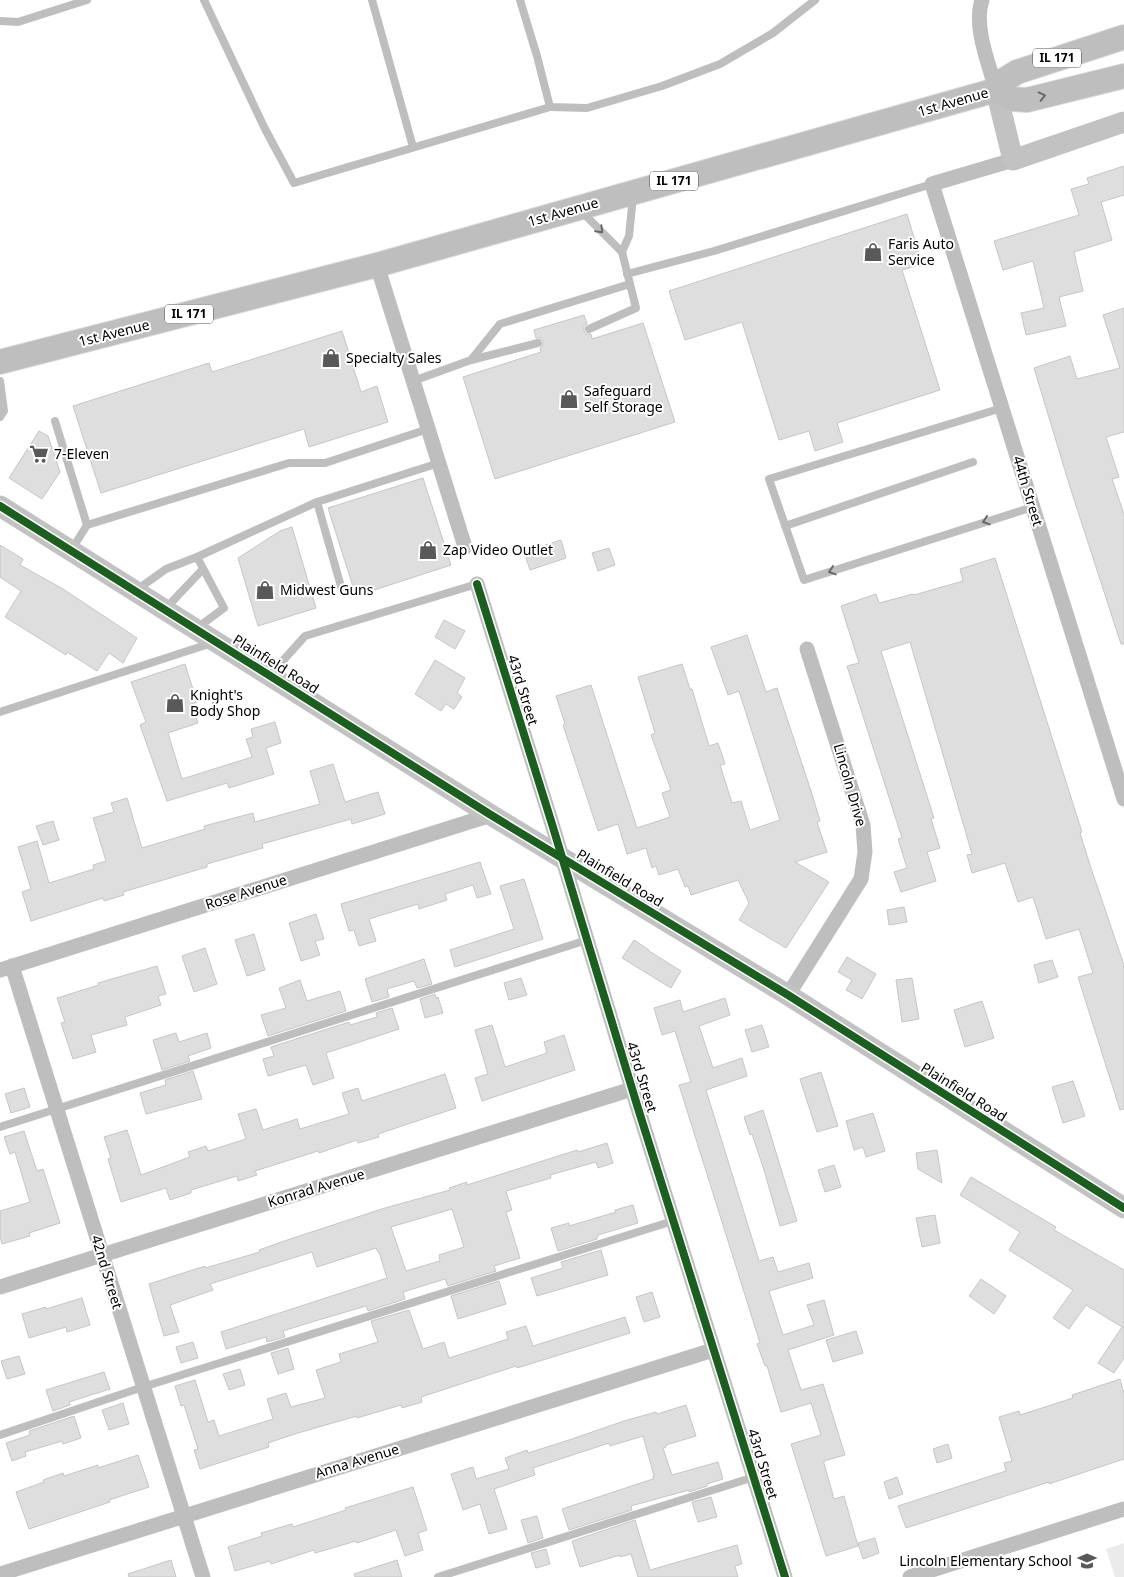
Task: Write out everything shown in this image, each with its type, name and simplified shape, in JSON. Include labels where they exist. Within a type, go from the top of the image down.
[{"type":"main road","name":"IL 171","points":[[996,90],[1010,74],[1124,36]]},
{"type":"main road","name":"1st Avenue","points":[[0,362],[377,265],[996,90],[1012,98],[1028,100],[1124,76]]},
{"type":"street","points":[[982,0],[980,7],[980,30],[1013,160]]},
{"type":"street","points":[[932,184],[1013,160],[1124,122]]},
{"type":"street","name":"44th Street","points":[[932,184],[1124,799]]},
{"type":"street","points":[[377,265],[465,547]]},
{"type":"street","name":"Plainfield Road","points":[[0,506],[491,815],[788,995],[1124,1208]]},
{"type":"street","name":"43rd Street","points":[[477,584],[632,1089],[785,1577]]},
{"type":"street","name":"Lincoln Drive","points":[[788,995],[860,879],[865,852],[863,825],[808,649]]},
{"type":"street","name":"Rose Avenue","points":[[6,968],[491,815]]},
{"type":"street","name":"42nd Street","points":[[6,968],[56,1108],[203,1577]]},
{"type":"street","name":"Konrad Avenue","points":[[0,1287],[632,1089]]},
{"type":"street","name":"Anna Avenue","points":[[0,1574],[714,1350]]},
{"type":"street","points":[[910,1577],[1124,1508]]},
{"type":"lane","points":[[0,21],[18,22],[87,0]]},
{"type":"lane","points":[[204,0],[265,129],[294,183],[550,107],[587,108],[662,86],[720,64],[773,33],[815,0]]},
{"type":"lane","points":[[372,0],[413,147]]},
{"type":"lane","points":[[520,0],[550,107]]},
{"type":"lane","points":[[627,274],[714,251],[932,184]]},
{"type":"lane","points":[[622,252],[629,236],[633,192]]},
{"type":"lane","points":[[578,208],[622,252],[636,308],[589,329]]},
{"type":"lane","points":[[471,360],[500,324],[630,284]]},
{"type":"lane","points":[[413,381],[471,360],[538,343]]},
{"type":"lane","points":[[0,381],[4,411],[0,417]]},
{"type":"lane","points":[[1002,408],[768,479],[804,580],[1033,507]]},
{"type":"lane","points":[[55,421],[87,525]]},
{"type":"lane","points":[[71,551],[87,525],[289,463],[326,463],[428,429]]},
{"type":"lane","points":[[785,526],[973,462]]},
{"type":"lane","points":[[135,591],[166,569],[197,557],[317,502],[439,463]]},
{"type":"lane","points":[[317,502],[342,590]]},
{"type":"lane","points":[[195,629],[224,608],[197,557]]},
{"type":"lane","points":[[164,609],[203,569]]},
{"type":"lane","points":[[270,675],[305,636],[477,584]]},
{"type":"lane","points":[[0,712],[216,641]]},
{"type":"lane","points":[[0,1127],[587,940]]},
{"type":"lane","points":[[0,1435],[143,1387],[673,1221]]},
{"type":"lane","points":[[438,1577],[754,1477]]},
{"type":"shaded area","points":[[1124,1543],[1124,1577],[1115,1577],[1106,1549]]},
{"type":"building","points":[[1124,166],[1124,195],[1101,202],[1112,240],[1074,252],[1083,291],[1059,297],[1066,326],[1026,335],[1021,313],[1044,308],[1033,261],[1003,270],[994,241],[1079,215],[1071,189],[1089,184],[1087,178]]},
{"type":"building","points":[[907,214],[922,264],[902,270],[940,390],[837,423],[843,442],[815,451],[809,431],[779,440],[742,322],[685,340],[669,291]]},
{"type":"building","points":[[1124,308],[1124,432],[1106,437],[1119,477],[1112,479],[1124,514],[1124,644],[1121,644],[1034,368],[1070,356],[1077,379],[1120,368],[1103,315]]},
{"type":"building","name":"Safeguard Self Storage","points":[[584,315],[587,324],[584,326],[584,331],[586,334],[591,334],[592,339],[643,323],[675,422],[495,479],[463,377],[541,352],[540,348],[543,345],[543,341],[540,338],[536,338],[534,330]]},
{"type":"building","points":[[342,331],[361,392],[377,386],[388,422],[309,447],[304,429],[101,493],[73,406],[209,363],[212,372]]},
{"type":"building","name":"7-Eleven","points":[[39,431],[48,436],[60,472],[42,499],[9,478]]},
{"type":"building","points":[[423,478],[451,565],[356,596],[328,508]]},
{"type":"building","points":[[292,527],[316,608],[258,626],[238,558],[280,531]]},
{"type":"building","points":[[561,540],[566,558],[530,570],[524,552]]},
{"type":"building","points":[[0,545],[23,559],[20,565],[63,589],[137,638],[123,663],[109,653],[97,671],[67,652],[66,655],[5,617],[21,591],[0,577]]},
{"type":"building","points":[[609,548],[615,565],[598,571],[592,553]]},
{"type":"building","points":[[995,558],[1082,832],[1080,833],[1090,865],[1124,965],[1124,1109],[1120,1110],[1078,977],[1093,973],[1079,929],[1046,939],[1033,897],[1018,902],[1005,863],[972,873],[967,855],[972,854],[910,642],[881,651],[934,818],[931,819],[940,848],[927,852],[936,881],[901,892],[894,872],[907,868],[898,839],[902,838],[847,666],[859,663],[841,606],[876,594],[879,603],[963,581],[960,569]]},
{"type":"building","points":[[444,620],[465,631],[455,649],[435,637]]},
{"type":"building","points":[[747,635],[766,692],[777,688],[812,794],[820,821],[817,822],[827,852],[795,862],[829,882],[786,948],[739,920],[749,903],[738,880],[691,895],[688,886],[685,887],[678,869],[659,875],[656,866],[652,868],[646,848],[627,854],[618,824],[598,831],[563,725],[565,724],[556,696],[591,685],[637,828],[670,817],[662,793],[671,790],[651,735],[655,733],[638,677],[682,664],[690,689],[692,689],[709,746],[718,743],[725,764],[720,765],[732,803],[741,801],[750,830],[780,820],[739,691],[728,695],[711,647]]},
{"type":"building","points":[[435,660],[465,678],[457,693],[462,697],[454,709],[446,704],[441,711],[415,694]]},
{"type":"building","points":[[185,664],[197,702],[192,704],[198,723],[168,733],[182,779],[252,757],[246,739],[253,737],[251,729],[275,722],[281,743],[266,748],[274,774],[229,788],[227,783],[167,801],[140,725],[146,722],[131,682]]},
{"type":"building","points":[[333,764],[345,802],[378,792],[385,814],[352,824],[351,819],[262,844],[263,848],[207,864],[207,867],[123,892],[124,895],[104,901],[103,898],[31,921],[22,892],[31,889],[18,847],[37,841],[49,883],[94,869],[93,865],[106,861],[93,818],[114,812],[111,803],[127,798],[142,848],[205,829],[204,826],[253,813],[255,822],[320,804],[310,771]]},
{"type":"building","points":[[53,821],[59,840],[43,845],[36,826]]},
{"type":"building","points":[[480,862],[491,894],[477,898],[473,885],[445,894],[447,900],[419,909],[418,904],[369,919],[376,941],[359,946],[354,930],[349,931],[341,904]]},
{"type":"building","points":[[524,879],[543,939],[455,967],[450,950],[514,929],[500,886]]},
{"type":"building","points":[[904,907],[907,922],[889,925],[887,910]]},
{"type":"building","points":[[316,914],[324,939],[315,941],[320,955],[301,961],[289,923]]},
{"type":"building","points":[[254,934],[265,970],[247,976],[235,940]]},
{"type":"building","points":[[634,940],[681,971],[671,988],[622,958]]},
{"type":"building","points":[[205,948],[217,984],[194,992],[182,956]]},
{"type":"building","points":[[847,957],[876,974],[862,999],[846,990],[852,980],[838,972]]},
{"type":"building","points":[[424,959],[432,984],[417,988],[414,981],[387,989],[389,997],[372,1002],[365,979]]},
{"type":"building","points":[[1052,960],[1058,977],[1039,983],[1034,965]]},
{"type":"building","points":[[157,966],[166,994],[158,996],[161,1005],[125,1017],[127,1025],[91,1035],[96,1052],[73,1059],[61,1023],[65,1022],[57,998],[99,985],[98,983]]},
{"type":"building","points":[[521,978],[527,995],[509,1000],[504,983]]},
{"type":"building","points":[[912,978],[919,1019],[902,1022],[896,980]]},
{"type":"building","points":[[300,980],[307,1001],[340,991],[346,1011],[268,1036],[261,1015],[286,1008],[279,988]]},
{"type":"building","points":[[435,994],[436,998],[438,997],[443,1013],[425,1018],[420,999]]},
{"type":"building","points":[[725,998],[730,1015],[699,1026],[713,1068],[742,1058],[747,1076],[706,1090],[759,1261],[773,1257],[778,1272],[809,1263],[813,1278],[769,1291],[783,1335],[814,1325],[807,1305],[824,1300],[834,1335],[788,1350],[801,1390],[823,1384],[845,1455],[824,1461],[824,1463],[834,1499],[844,1496],[858,1546],[826,1556],[791,1444],[821,1435],[811,1403],[781,1412],[767,1366],[765,1366],[757,1344],[760,1343],[679,1085],[691,1082],[675,1031],[662,1035],[654,1008],[680,1000],[683,1012]]},
{"type":"building","points":[[982,1001],[994,1038],[965,1047],[954,1010]]},
{"type":"building","points":[[392,1008],[399,1029],[326,1053],[334,1078],[313,1085],[306,1065],[268,1076],[263,1059],[274,1056],[271,1047],[349,1022],[350,1025],[377,1017],[376,1013]]},
{"type":"building","points":[[492,1025],[505,1067],[547,1053],[544,1042],[564,1035],[575,1070],[482,1101],[475,1078],[488,1074],[475,1030]]},
{"type":"building","points":[[762,1025],[769,1047],[752,1052],[745,1030]]},
{"type":"building","points":[[176,1033],[179,1042],[207,1033],[211,1048],[188,1056],[190,1061],[162,1070],[153,1040]]},
{"type":"building","points":[[193,1071],[202,1099],[146,1114],[140,1093],[166,1085],[165,1080]]},
{"type":"building","points":[[821,1072],[838,1126],[817,1132],[800,1079]]},
{"type":"building","points":[[445,1074],[456,1108],[378,1134],[379,1137],[358,1143],[357,1140],[255,1171],[257,1175],[238,1181],[237,1176],[191,1190],[191,1193],[170,1200],[166,1188],[121,1202],[108,1159],[111,1158],[104,1137],[127,1130],[141,1175],[190,1157],[188,1152],[206,1146],[208,1151],[246,1139],[238,1114],[256,1109],[263,1130],[297,1119],[300,1129],[349,1114],[342,1093],[358,1088],[362,1101]]},
{"type":"building","points":[[1073,1081],[1085,1116],[1063,1123],[1052,1087]]},
{"type":"building","points":[[24,1088],[30,1107],[11,1113],[5,1094]]},
{"type":"building","points":[[763,1110],[797,1221],[780,1226],[764,1170],[744,1117]]},
{"type":"building","points":[[873,1113],[885,1151],[866,1157],[863,1147],[854,1150],[846,1121]]},
{"type":"building","points":[[24,1131],[37,1171],[43,1169],[60,1223],[29,1233],[30,1236],[2,1244],[0,1236],[0,1211],[30,1202],[15,1152],[10,1154],[4,1137]]},
{"type":"building","points":[[607,1143],[613,1163],[598,1168],[596,1162],[550,1175],[551,1178],[506,1191],[512,1210],[506,1212],[520,1258],[494,1266],[496,1271],[448,1286],[445,1279],[403,1292],[405,1299],[368,1311],[366,1306],[283,1331],[285,1337],[267,1342],[266,1337],[226,1349],[221,1332],[387,1278],[376,1248],[317,1267],[312,1252],[210,1284],[213,1290],[170,1305],[179,1332],[164,1336],[149,1284],[205,1266],[205,1268],[260,1252],[259,1250],[290,1239],[385,1208],[450,1190],[449,1188],[467,1182],[467,1185],[577,1150],[578,1152]],"holes":[[[452,1209],[464,1247],[439,1255],[440,1261],[406,1271],[391,1227]]]},
{"type":"building","points":[[937,1150],[942,1183],[918,1169],[916,1153]]},
{"type":"building","points":[[834,1165],[841,1187],[825,1192],[818,1170]]},
{"type":"building","points":[[971,1177],[1056,1227],[1054,1230],[1124,1270],[1124,1358],[1114,1373],[1098,1363],[1122,1327],[1086,1305],[1069,1329],[1053,1318],[1073,1290],[1009,1250],[1020,1232],[960,1195]]},
{"type":"building","points":[[633,1205],[638,1223],[598,1235],[597,1239],[558,1251],[551,1228],[569,1223],[569,1226]]},
{"type":"building","points":[[935,1215],[940,1243],[922,1247],[916,1218]]},
{"type":"building","points":[[601,1250],[608,1275],[537,1296],[531,1278],[563,1268],[561,1262]]},
{"type":"building","points":[[981,1279],[1006,1296],[994,1314],[969,1296]]},
{"type":"building","points":[[499,1281],[506,1304],[458,1319],[451,1296]]},
{"type":"building","points":[[652,1292],[660,1317],[644,1322],[636,1297]]},
{"type":"building","points":[[82,1298],[90,1325],[67,1332],[66,1327],[29,1338],[22,1314]]},
{"type":"building","points":[[409,1310],[423,1349],[444,1342],[449,1358],[508,1339],[506,1332],[526,1326],[533,1346],[625,1317],[630,1333],[517,1368],[516,1366],[421,1397],[422,1402],[402,1408],[401,1405],[357,1418],[357,1416],[298,1433],[268,1443],[269,1447],[200,1469],[194,1450],[198,1449],[184,1405],[181,1406],[175,1386],[195,1380],[208,1422],[214,1420],[219,1436],[273,1419],[267,1399],[286,1393],[291,1407],[325,1398],[316,1370],[341,1362],[339,1354],[378,1342],[371,1321]]},
{"type":"building","points":[[856,1331],[863,1353],[833,1362],[826,1340]]},
{"type":"building","points":[[193,1342],[198,1358],[181,1363],[176,1347]]},
{"type":"building","points":[[288,1348],[294,1369],[278,1374],[271,1353]]},
{"type":"building","points":[[19,1356],[25,1374],[7,1379],[1,1361]]},
{"type":"building","points":[[240,1369],[245,1385],[229,1390],[223,1374]]},
{"type":"building","points":[[104,1372],[110,1389],[69,1402],[70,1405],[53,1411],[46,1390]]},
{"type":"building","points":[[1120,1379],[1124,1394],[1124,1459],[906,1528],[898,1506],[1006,1471],[1004,1463],[1012,1461],[999,1417],[1019,1411],[1020,1415],[1073,1398],[1072,1395]]},
{"type":"building","points":[[123,1403],[129,1424],[109,1430],[102,1410]]},
{"type":"building","points":[[686,1405],[696,1436],[666,1445],[663,1448],[672,1475],[718,1462],[723,1479],[689,1492],[689,1490],[631,1506],[632,1510],[569,1530],[562,1509],[653,1479],[654,1476],[643,1436],[610,1446],[609,1443],[533,1468],[535,1475],[494,1489],[507,1529],[489,1534],[480,1504],[463,1510],[451,1474],[473,1467],[476,1479],[509,1469],[505,1458],[527,1450],[528,1453],[624,1421]]},
{"type":"building","points":[[74,1416],[81,1438],[63,1444],[62,1441],[25,1452],[26,1456],[12,1461],[6,1443],[30,1435],[29,1431]]},
{"type":"building","points":[[948,1444],[952,1458],[937,1463],[933,1449]]},
{"type":"building","points":[[138,1455],[149,1487],[29,1529],[16,1492],[63,1473],[64,1476],[98,1465],[98,1468]]},
{"type":"building","points":[[897,1477],[903,1494],[889,1499],[884,1482]]},
{"type":"building","points":[[413,1487],[427,1530],[418,1533],[423,1550],[405,1556],[396,1530],[357,1543],[356,1541],[315,1553],[314,1550],[271,1564],[270,1561],[235,1571],[228,1547],[262,1536],[261,1533],[292,1524],[293,1527],[346,1510],[345,1508]]},
{"type":"building","points":[[711,1497],[717,1517],[698,1522],[692,1502]]},
{"type":"building","points":[[537,1516],[543,1538],[528,1543],[521,1520]]},
{"type":"building","points":[[635,1520],[650,1570],[737,1545],[742,1564],[735,1566],[738,1577],[638,1577],[631,1554],[620,1557],[620,1555],[580,1567],[572,1541]]},
{"type":"building","points":[[875,1538],[879,1553],[863,1559],[858,1543]]},
{"type":"building","points":[[546,1549],[550,1564],[536,1568],[531,1553]]},
{"type":"building","points":[[171,1560],[176,1577],[129,1577],[128,1574]]},
{"type":"building","points":[[397,1560],[402,1577],[355,1577],[354,1574]]},
{"type":"cycle path","points":[[0,506],[491,815],[788,995],[1124,1208]]},
{"type":"cycle path","points":[[477,584],[637,1105],[785,1577]]},
{"type":"place","name":"Faris Auto Service","points":[[873,252]]},
{"type":"place","name":"Specialty Sales","points":[[331,358]]},
{"type":"place","name":"Safeguard Self Storage","points":[[569,399]]},
{"type":"place","name":"7-Eleven","points":[[39,454]]},
{"type":"place","name":"Zap Video Outlet","points":[[428,550]]},
{"type":"place","name":"Midwest Guns","points":[[265,590]]},
{"type":"place","name":"Knight's Body Shop","points":[[175,703]]},
{"type":"place","name":"Lincoln Elementary School","points":[[1087,1561]]}]
